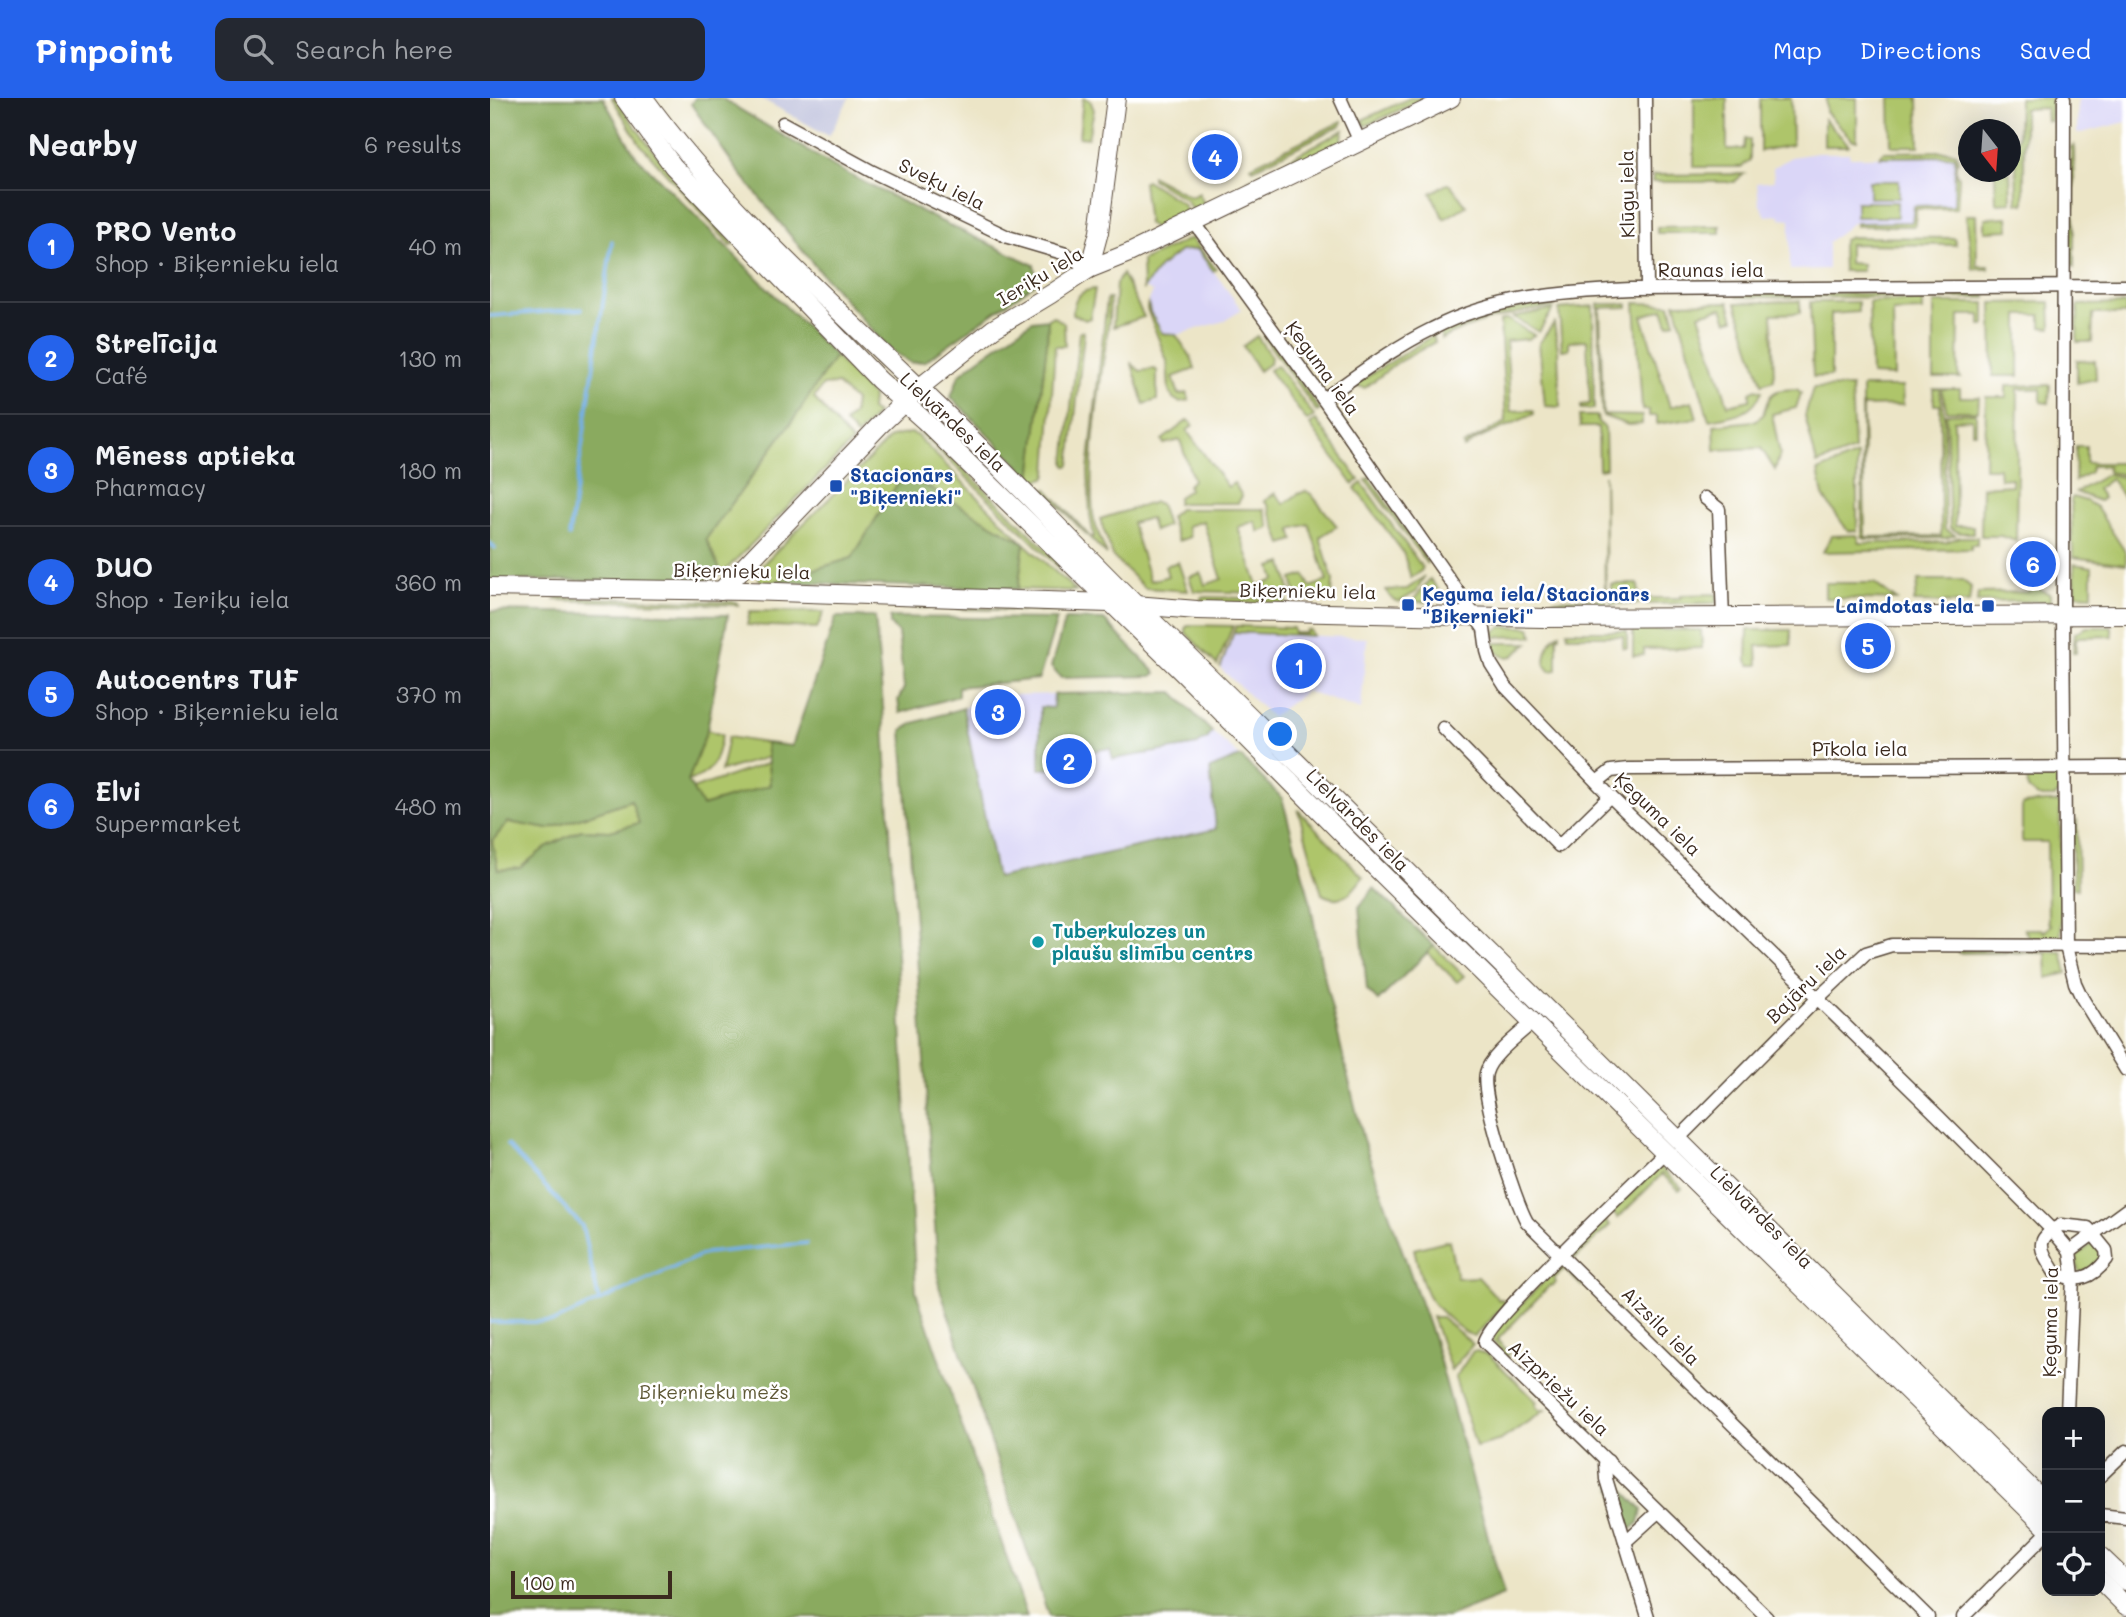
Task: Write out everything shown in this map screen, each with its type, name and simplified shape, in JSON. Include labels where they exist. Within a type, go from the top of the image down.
[{"type":"main road","name":"Lielvārdes iela","points":[[624,98],[673,166],[879,380],[1110,603],[1246,725],[1546,1009],[1672,1145]]},
{"type":"main road","name":"Lielvārdes iela","points":[[644,98],[677,143],[730,203],[1138,606],[1246,725],[1533,1022],[1672,1145],[2041,1502]]},
{"type":"main road","points":[[1089,269],[1099,232],[1116,98]]},
{"type":"main road","name":"Ieriķu iela","points":[[721,591],[904,402],[993,329],[1089,269],[1194,222],[1451,98]]},
{"type":"main road","name":"Biķernieku iela","points":[[490,587],[721,591],[1110,603],[1197,610],[1476,617],[2126,615]]},
{"type":"main road","points":[[1533,1022],[1546,1009]]},
{"type":"main road","points":[[2105,1561],[2126,1581]]},
{"type":"main road","points":[[2105,1585],[2126,1606]]},
{"type":"street","points":[[1340,98],[1360,142]]},
{"type":"street","name":"Klūgu iela","points":[[1645,98],[1647,289]]},
{"type":"street","points":[[2064,98],[2063,616],[2066,946],[2073,976],[2082,998],[2126,1070]]},
{"type":"street","name":"Sveķu iela","points":[[783,123],[873,172],[1008,237],[1066,254],[1089,269]]},
{"type":"street","name":"Ķeguma iela","points":[[1194,222],[1323,399],[1476,617],[1484,629],[1486,651],[1491,664],[1502,683],[1610,796],[1818,998],[2070,1251],[2073,1276],[2067,1407]]},
{"type":"street","name":"Raunas iela","points":[[1323,399],[1406,343],[1459,317],[1500,304],[1553,295],[1647,289],[2126,286]]},
{"type":"street","points":[[1705,498],[1719,509],[1723,618]]},
{"type":"street","points":[[1443,728],[1559,846],[1610,796]]},
{"type":"street","name":"Pīkola iela","points":[[1597,782],[1611,771],[1629,769],[2126,767]]},
{"type":"street","name":"Bajāru iela","points":[[1485,1342],[1486,1334],[1505,1312],[1866,953],[1882,946],[2126,946]]},
{"type":"street","name":"Aizsila iela","points":[[1533,1022],[1495,1057],[1486,1073],[1486,1096],[1521,1212],[1527,1222],[1928,1617]]},
{"type":"street","points":[[2070,1251],[2126,1210]]},
{"type":"street","points":[[2061,1225],[2088,1228],[2095,1233],[2106,1250],[2107,1259],[2090,1277],[2054,1273],[2041,1244],[2052,1230],[2061,1225]]},
{"type":"street","name":"Aizpriežu iela","points":[[1485,1342],[1767,1617]]},
{"type":"street","points":[[2105,1471],[2126,1451]]},
{"type":"street","name":"Aizpriežu iela","points":[[1608,1461],[1605,1464],[1606,1479],[1648,1617]]},
{"type":"street","points":[[1625,1542],[1658,1512]]},
{"type":"street","points":[[2105,1515],[2126,1518]]},
{"type":"street","points":[[1963,1617],[2045,1533]]},
{"type":"shaded area","points":[[760,98],[849,98],[829,136]]},
{"type":"shaded area","points":[[2078,98],[2126,98],[2126,122],[2077,134]]},
{"type":"shaded area","points":[[1817,153],[1849,153],[1850,157],[1955,156],[1954,205],[1914,206],[1913,222],[1852,223],[1828,242],[1828,269],[1790,270],[1790,219],[1780,218],[1780,215],[1766,216],[1759,203],[1757,183],[1774,181],[1773,168],[1791,157]]},
{"type":"shaded area","points":[[1197,249],[1242,310],[1224,321],[1176,335],[1162,333],[1150,312],[1148,302],[1153,292],[1144,288],[1160,267],[1180,250]]},
{"type":"shaded area","points":[[1234,632],[1367,638],[1361,710],[1306,691],[1272,717],[1220,668]]},
{"type":"shaded area","points":[[1173,692],[1241,757],[1304,907],[994,889],[964,708],[976,701],[1014,695]]},
{"type":"green space","points":[[490,98],[603,98],[635,155],[835,356],[798,413],[706,539],[722,574],[708,580],[690,581],[490,580]]},
{"type":"green space","points":[[612,98],[616,98],[657,156],[734,244],[731,246],[640,144]]},
{"type":"green space","points":[[695,98],[721,98],[840,170],[1034,265],[1037,282],[925,361],[911,363],[888,348],[815,266],[735,167],[691,104]]},
{"type":"green space","points":[[1083,98],[1090,100],[1094,110],[1088,138],[1079,137]]},
{"type":"green space","points":[[1410,98],[1425,98],[1365,126],[1362,120]]},
{"type":"green space","points":[[1694,98],[1727,98],[1727,149],[1744,149],[1745,139],[1750,140],[1750,160],[1741,167],[1694,167]]},
{"type":"green space","points":[[1760,98],[1791,98],[1792,145],[1760,151]]},
{"type":"green space","points":[[1826,98],[1857,98],[1857,140],[1853,140],[1826,112]]},
{"type":"green space","points":[[1890,98],[1918,98],[1919,146],[1891,144]]},
{"type":"green space","points":[[2019,98],[2051,98],[2051,121],[2047,121],[2046,108],[2024,109],[2024,204],[2017,203],[2016,182],[2021,182],[2021,119],[2018,119]]},
{"type":"green space","points":[[1824,119],[1849,145],[1848,146],[1824,146]]},
{"type":"green space","points":[[1342,121],[1342,125],[1253,169],[1251,166]]},
{"type":"green space","points":[[1344,130],[1341,141],[1257,181],[1249,180]]},
{"type":"green space","points":[[2074,145],[2074,267],[2070,263],[2071,147]]},
{"type":"green space","points":[[1883,152],[1956,153],[1959,182],[1957,208],[1916,209],[1915,226],[1856,226],[1856,223],[1912,222],[1914,206],[1954,205],[1955,156],[1880,157]]},
{"type":"green space","points":[[1744,174],[1734,182],[1652,182],[1653,175]]},
{"type":"green space","points":[[1152,176],[1191,197],[1199,193],[1204,204],[1192,210],[1186,200],[1152,179]]},
{"type":"green space","points":[[1146,180],[1183,204],[1187,213],[1155,228],[1148,224],[1143,182]]},
{"type":"green space","points":[[1869,181],[1899,181],[1899,198],[1869,198]]},
{"type":"green space","points":[[1995,182],[2010,182],[2011,202],[1996,203]]},
{"type":"green space","points":[[1447,184],[1451,185],[1466,206],[1444,219],[1431,193]]},
{"type":"green space","points":[[1856,202],[1897,202],[1897,217],[1856,217]]},
{"type":"green space","points":[[1966,215],[1976,215],[1977,266],[1989,266],[1989,269],[1973,269]]},
{"type":"green space","points":[[2008,217],[2009,230],[1985,231],[1985,218]]},
{"type":"green space","points":[[1720,226],[1720,233],[1657,233],[1657,227]]},
{"type":"green space","points":[[1851,237],[1954,238],[1956,245],[1849,244],[1849,263],[1862,264],[1862,271],[1843,271],[1842,246],[1844,240]]},
{"type":"green space","points":[[1191,238],[1216,269],[1213,271],[1197,249],[1180,251],[1160,267],[1143,289],[1142,261]]},
{"type":"green space","points":[[1122,274],[1144,317],[1113,327],[1116,284]]},
{"type":"green space","points":[[1095,289],[1090,318],[1085,320],[1073,314],[1078,296]]},
{"type":"green space","points":[[1735,292],[1986,295],[1986,298],[1737,297]]},
{"type":"green space","points":[[1107,299],[1110,299],[1109,320],[1096,417],[1092,491],[1094,519],[1107,555],[1044,491],[1047,489],[1090,537],[1094,537],[1088,471]]},
{"type":"green space","points":[[1800,301],[1800,313],[1772,314],[1774,380],[1762,384],[1736,303]]},
{"type":"green space","points":[[1923,301],[1923,311],[1893,312],[1894,376],[1871,375],[1869,302]]},
{"type":"green space","points":[[1148,302],[1150,312],[1162,333],[1176,335],[1191,357],[1195,369],[1173,377],[1179,395],[1187,393],[1189,400],[1179,402],[1169,391],[1167,361],[1147,309]]},
{"type":"green space","points":[[1549,302],[1554,306],[1482,322],[1442,339],[1440,333],[1493,314]]},
{"type":"green space","points":[[1729,302],[1734,319],[1727,321],[1722,308],[1699,314],[1728,405],[1750,400],[1750,392],[1756,389],[1762,391],[1753,405],[1740,413],[1709,420],[1675,303]]},
{"type":"green space","points":[[1810,302],[1858,302],[1858,312],[1831,314],[1831,376],[1813,377]]},
{"type":"green space","points":[[2050,302],[2051,328],[2041,327],[2041,315],[2019,315],[2019,376],[1993,376],[1992,303]]},
{"type":"green space","points":[[1635,303],[1670,304],[1675,322],[1668,324],[1663,309],[1642,316],[1670,407],[1692,401],[1697,418],[1657,424],[1657,416],[1649,416],[1649,410],[1642,409]]},
{"type":"green space","points":[[1934,303],[1985,303],[1985,325],[1980,325],[1980,315],[1959,315],[1958,374],[1961,378],[1934,378]]},
{"type":"green space","points":[[1598,304],[1628,304],[1628,307],[1600,308],[1603,415],[1642,416],[1642,424],[1628,425],[1603,416],[1602,414]]},
{"type":"green space","points":[[2126,304],[2126,314],[2093,314],[2092,342],[2077,342],[2078,305]]},
{"type":"green space","points":[[1593,306],[1594,409],[1581,409],[1581,405],[1590,404],[1587,340],[1569,341],[1569,349],[1562,350],[1559,309]]},
{"type":"green space","points":[[1553,309],[1539,332],[1513,317]]},
{"type":"green space","points":[[1053,316],[1064,323],[1065,346],[1055,346],[1047,474],[1045,478],[1034,481],[1031,478],[1048,319]]},
{"type":"green space","points":[[1048,319],[1031,478],[951,397],[959,375],[976,361],[1032,321]]},
{"type":"green space","points":[[1507,319],[1534,335],[1528,339],[1506,341],[1511,411],[1533,410],[1534,414],[1464,448],[1463,445],[1506,422],[1500,321]]},
{"type":"green space","points":[[1554,323],[1560,407],[1545,406],[1539,343]]},
{"type":"green space","points":[[1079,333],[1084,333],[1070,465],[1067,466],[1065,464]]},
{"type":"green space","points":[[1265,333],[1320,410],[1317,412],[1264,337]]},
{"type":"green space","points":[[1257,336],[1271,357],[1270,363],[1259,371],[1243,346]]},
{"type":"green space","points":[[1432,336],[1435,342],[1398,362],[1365,388],[1354,385]]},
{"type":"green space","points":[[835,356],[872,396],[871,410],[877,414],[857,436],[845,423],[853,414],[855,401],[837,384],[823,385],[814,398],[852,442],[722,574],[706,539],[798,413]]},
{"type":"green space","points":[[2077,360],[2095,361],[2096,379],[2077,383]]},
{"type":"green space","points":[[1132,364],[1140,371],[1157,371],[1157,400],[1144,404]]},
{"type":"green space","points":[[1277,365],[1314,416],[1307,421],[1269,370]]},
{"type":"green space","points":[[2050,385],[2049,403],[2041,402],[2041,389],[2018,389],[2016,541],[2001,536],[1981,536],[1982,487],[2012,485],[2012,478],[2000,479],[1999,468],[1985,468],[1986,397],[2006,397],[2006,386]]},
{"type":"green space","points":[[1851,387],[1854,450],[1817,464],[1805,416],[1813,388]]},
{"type":"green space","points":[[1862,387],[1902,387],[1903,405],[1863,406],[1865,537],[1941,536],[1940,405],[1934,405],[1933,389],[1939,389],[1944,412],[1945,529],[1955,535],[1946,538],[1865,539],[1862,536]]},
{"type":"green space","points":[[1797,389],[1801,393],[1796,408],[1772,414],[1780,454],[1775,470],[1761,448],[1715,450],[1714,425],[1754,421],[1763,415],[1773,393]]},
{"type":"green space","points":[[1941,389],[1960,389],[1960,397],[1979,397],[1978,411],[1947,411]]},
{"type":"green space","points":[[1976,413],[1976,432],[1972,432],[1972,419],[1954,420],[1955,526],[1973,526],[1973,533],[1960,533],[1950,528],[1946,414]]},
{"type":"green space","points":[[1579,416],[1597,416],[1598,422],[1605,428],[1606,468],[1599,469],[1598,427],[1580,427]]},
{"type":"green space","points":[[1188,420],[1193,425],[1187,431],[1228,487],[1234,483],[1242,496],[1238,503],[1177,503],[1178,497],[1189,490],[1188,485],[1193,480],[1180,440],[1164,444],[1162,440]]},
{"type":"green space","points":[[1316,420],[1359,480],[1353,484],[1310,425]]},
{"type":"green space","points":[[922,428],[1082,584],[1079,587],[919,431]]},
{"type":"green space","points":[[911,433],[1024,543],[904,474],[852,558],[773,582],[763,583],[759,579],[759,568],[891,437]]},
{"type":"green space","points":[[2076,446],[2086,446],[2086,463],[2126,463],[2126,475],[2108,472],[2107,466],[2091,466],[2090,472],[2075,481]]},
{"type":"green space","points":[[1857,455],[1857,531],[1848,531],[1823,496],[1818,471]]},
{"type":"green space","points":[[904,473],[1024,543],[1018,589],[773,582],[852,558]]},
{"type":"green space","points":[[2108,474],[2126,478],[2126,501],[2111,479],[2097,489],[2103,498],[2099,501],[2076,492]]},
{"type":"green space","points":[[1604,475],[1606,604],[1552,604],[1552,600],[1605,598]]},
{"type":"green space","points":[[1369,478],[1426,558],[1427,564],[1366,480]]},
{"type":"green space","points":[[1362,483],[1422,567],[1422,570],[1411,578],[1403,552],[1355,488]]},
{"type":"green space","points":[[1306,491],[1337,526],[1320,537],[1333,580],[1332,595],[1296,594],[1292,579],[1305,575],[1310,587],[1327,581],[1309,524],[1291,529],[1294,540],[1282,544],[1268,505],[1264,501],[1275,493],[1284,504]]},
{"type":"green space","points":[[2073,497],[2096,507],[2126,553],[2126,564],[2073,557]]},
{"type":"green space","points":[[1155,502],[1160,504],[1167,526],[1154,531],[1150,518],[1132,523],[1150,581],[1168,576],[1165,566],[1178,562],[1188,591],[1145,588],[1113,557],[1100,519]]},
{"type":"green space","points":[[1179,509],[1264,509],[1270,528],[1259,532],[1255,521],[1238,527],[1258,586],[1275,580],[1271,567],[1283,563],[1291,594],[1194,591],[1189,577],[1201,573],[1205,585],[1222,579],[1203,521],[1187,526],[1190,537],[1178,541],[1170,517]]},
{"type":"green space","points":[[1857,535],[1860,543],[1946,542],[1960,537],[1977,537],[1977,545],[1971,545],[1971,549],[1823,552],[1831,536]]},
{"type":"green space","points":[[1024,543],[1076,591],[1018,589]]},
{"type":"green space","points":[[2074,564],[2092,567],[2092,595],[2076,594]]},
{"type":"green space","points":[[1424,577],[1416,592],[1399,602],[1391,598],[1386,590],[1407,589]]},
{"type":"green space","points":[[1430,579],[1440,592],[1432,602],[1412,602]]},
{"type":"green space","points":[[1919,580],[1962,580],[1971,587],[1969,603],[1914,602]]},
{"type":"green space","points":[[1825,583],[1874,583],[1896,600],[1825,598]]},
{"type":"green space","points":[[1611,584],[1638,584],[1639,604],[1611,604]]},
{"type":"green space","points":[[2030,585],[2050,594],[2050,601],[1977,602],[1978,593],[2029,592]]},
{"type":"green space","points":[[1717,594],[1717,603],[1645,604],[1645,598]]},
{"type":"green space","points":[[558,597],[736,602],[738,605],[555,600]]},
{"type":"green space","points":[[1203,597],[1287,601],[1286,604],[1203,602]]},
{"type":"green space","points":[[894,605],[1095,611],[1097,613],[888,607]]},
{"type":"green space","name":"Biķernieku mežs","points":[[490,611],[728,615],[707,730],[688,781],[702,806],[770,785],[766,743],[792,746],[836,617],[875,617],[883,706],[916,1292],[1027,1617],[490,1617]],"holes":[[[631,800],[639,823],[610,831],[581,830],[546,847],[520,868],[498,870],[492,841],[508,822],[548,829]]]},
{"type":"green space","points":[[750,611],[824,612],[817,628],[747,625]]},
{"type":"green space","points":[[890,617],[1057,619],[1039,679],[958,687],[958,696],[900,713],[898,700],[904,688],[898,633],[890,624]]},
{"type":"green space","points":[[1065,619],[1104,620],[1156,673],[1152,676],[1061,678],[1051,667]]},
{"type":"green space","points":[[1233,626],[1217,665],[1186,633],[1186,627]]},
{"type":"green space","points":[[1236,626],[1293,628],[1294,633],[1306,633],[1306,630],[1310,630],[1313,636],[1234,632],[1220,668]]},
{"type":"green space","points":[[1502,627],[1527,627],[1531,629],[1533,636],[1494,637],[1495,631]]},
{"type":"green space","points":[[2087,627],[2112,627],[2112,636],[2079,637],[2076,639],[2076,653],[2073,653],[2075,633]]},
{"type":"green space","points":[[1633,630],[1701,630],[1702,648],[1644,649],[1644,655],[1633,656]]},
{"type":"green space","points":[[1748,630],[1791,630],[1791,645],[1757,646],[1758,665],[1750,665],[1747,661]]},
{"type":"green space","points":[[1567,631],[1627,631],[1627,648],[1623,648],[1623,636],[1568,636]]},
{"type":"green space","points":[[1560,633],[1557,637],[1557,670],[1550,671],[1545,665],[1547,651],[1550,643]]},
{"type":"green space","points":[[1494,643],[1528,643],[1513,656],[1506,657],[1497,652]]},
{"type":"green space","points":[[1173,692],[1212,732],[1198,745],[1113,759],[1110,748],[1060,757],[1061,769],[1040,769],[1040,707],[1053,708],[1054,694]]},
{"type":"green space","points":[[963,708],[997,878],[1216,829],[1210,769],[1241,757],[1282,798],[1310,900],[1321,963],[1363,1140],[1434,1340],[1504,1595],[1448,1617],[1049,1617],[939,1286],[902,730],[914,723]]},
{"type":"green space","points":[[707,730],[722,735],[716,759],[704,774],[688,781]]},
{"type":"green space","points":[[728,737],[766,743],[768,757],[721,771]]},
{"type":"green space","points":[[1278,754],[1451,923],[1448,926],[1275,757]]},
{"type":"green space","points":[[768,763],[771,785],[702,806],[692,789]]},
{"type":"green space","points":[[2057,771],[2060,776],[2060,792],[2055,797],[2038,797],[2028,789],[2027,772]]},
{"type":"green space","points":[[631,800],[640,823],[610,831],[581,830],[546,847],[520,868],[498,870],[492,841],[508,822],[548,829]]},
{"type":"green space","points":[[2057,802],[2060,805],[2061,935],[2055,940],[2030,939],[2024,929],[2041,929],[2044,932],[2051,925],[2048,922],[2047,842],[2022,840],[2022,807],[2024,804]]},
{"type":"green space","points":[[1298,810],[1363,877],[1346,896],[1335,898],[1322,894]]},
{"type":"green space","points":[[2077,821],[2078,889],[2073,888],[2072,824]]},
{"type":"green space","points":[[1374,888],[1434,946],[1378,1001],[1367,990],[1359,907]]},
{"type":"green space","points":[[1434,946],[1464,976],[1457,982],[1427,952]]},
{"type":"green space","points":[[1958,950],[2062,952],[2067,973],[2047,978],[2046,953],[1958,953]]},
{"type":"green space","points":[[1659,1166],[1682,1188],[1679,1190],[1662,1174],[1618,1218],[1612,1212]]},
{"type":"green space","points":[[1605,1220],[1610,1225],[1574,1260],[1573,1251]]},
{"type":"green space","points":[[1449,1240],[1457,1278],[1478,1277],[1499,1300],[1506,1303],[1475,1336],[1457,1326],[1437,1307],[1426,1292],[1420,1274],[1414,1249]]},
{"type":"green space","points":[[2095,1241],[2103,1257],[2098,1264],[2081,1273],[2078,1270],[2077,1256]]},
{"type":"green space","points":[[1562,1263],[1584,1284],[1582,1286],[1564,1269],[1554,1279],[1556,1282],[1497,1340],[1509,1353],[1506,1358],[1491,1339],[1492,1334]]},
{"type":"green space","points":[[1432,1317],[1441,1317],[1473,1344],[1451,1370]]},
{"type":"green space","points":[[1473,1351],[1489,1355],[1537,1402],[1535,1405],[1539,1410],[1545,1410],[1501,1440],[1476,1447],[1455,1378]]},
{"type":"green space","points":[[1610,1480],[1619,1485],[1642,1510],[1639,1523],[1626,1533]]},
{"type":"waterway","points":[[569,536],[612,241]]},
{"type":"waterway","points":[[490,316],[582,309]]},
{"type":"waterway","points":[[490,543],[495,548]]},
{"type":"waterway","points":[[507,1145],[582,1226],[599,1301]]},
{"type":"waterway","points":[[490,1322],[553,1322],[706,1253],[807,1243]]},
{"type":"place","name":"DUO","points":[[1215,157]]},
{"type":"place","name":"Stacionārs \"Biķernieki\"","points":[[836,486]]},
{"type":"place","name":"Elvi","points":[[2033,564]]},
{"type":"place","name":"Ķeguma iela/Stacionārs \"Biķernieki\"","points":[[1408,605]]},
{"type":"place","name":"Laimdotas iela","points":[[1988,606]]},
{"type":"place","name":"Autocentrs TUF","points":[[1868,646]]},
{"type":"place","name":"PRO Vento","points":[[1299,666]]},
{"type":"place","name":"Mēness aptieka","points":[[998,712]]},
{"type":"place","name":"Strelīcija","points":[[1069,761]]},
{"type":"place","name":"Tuberkulozes un plaušu slimību centrs","points":[[1038,942]]}]
